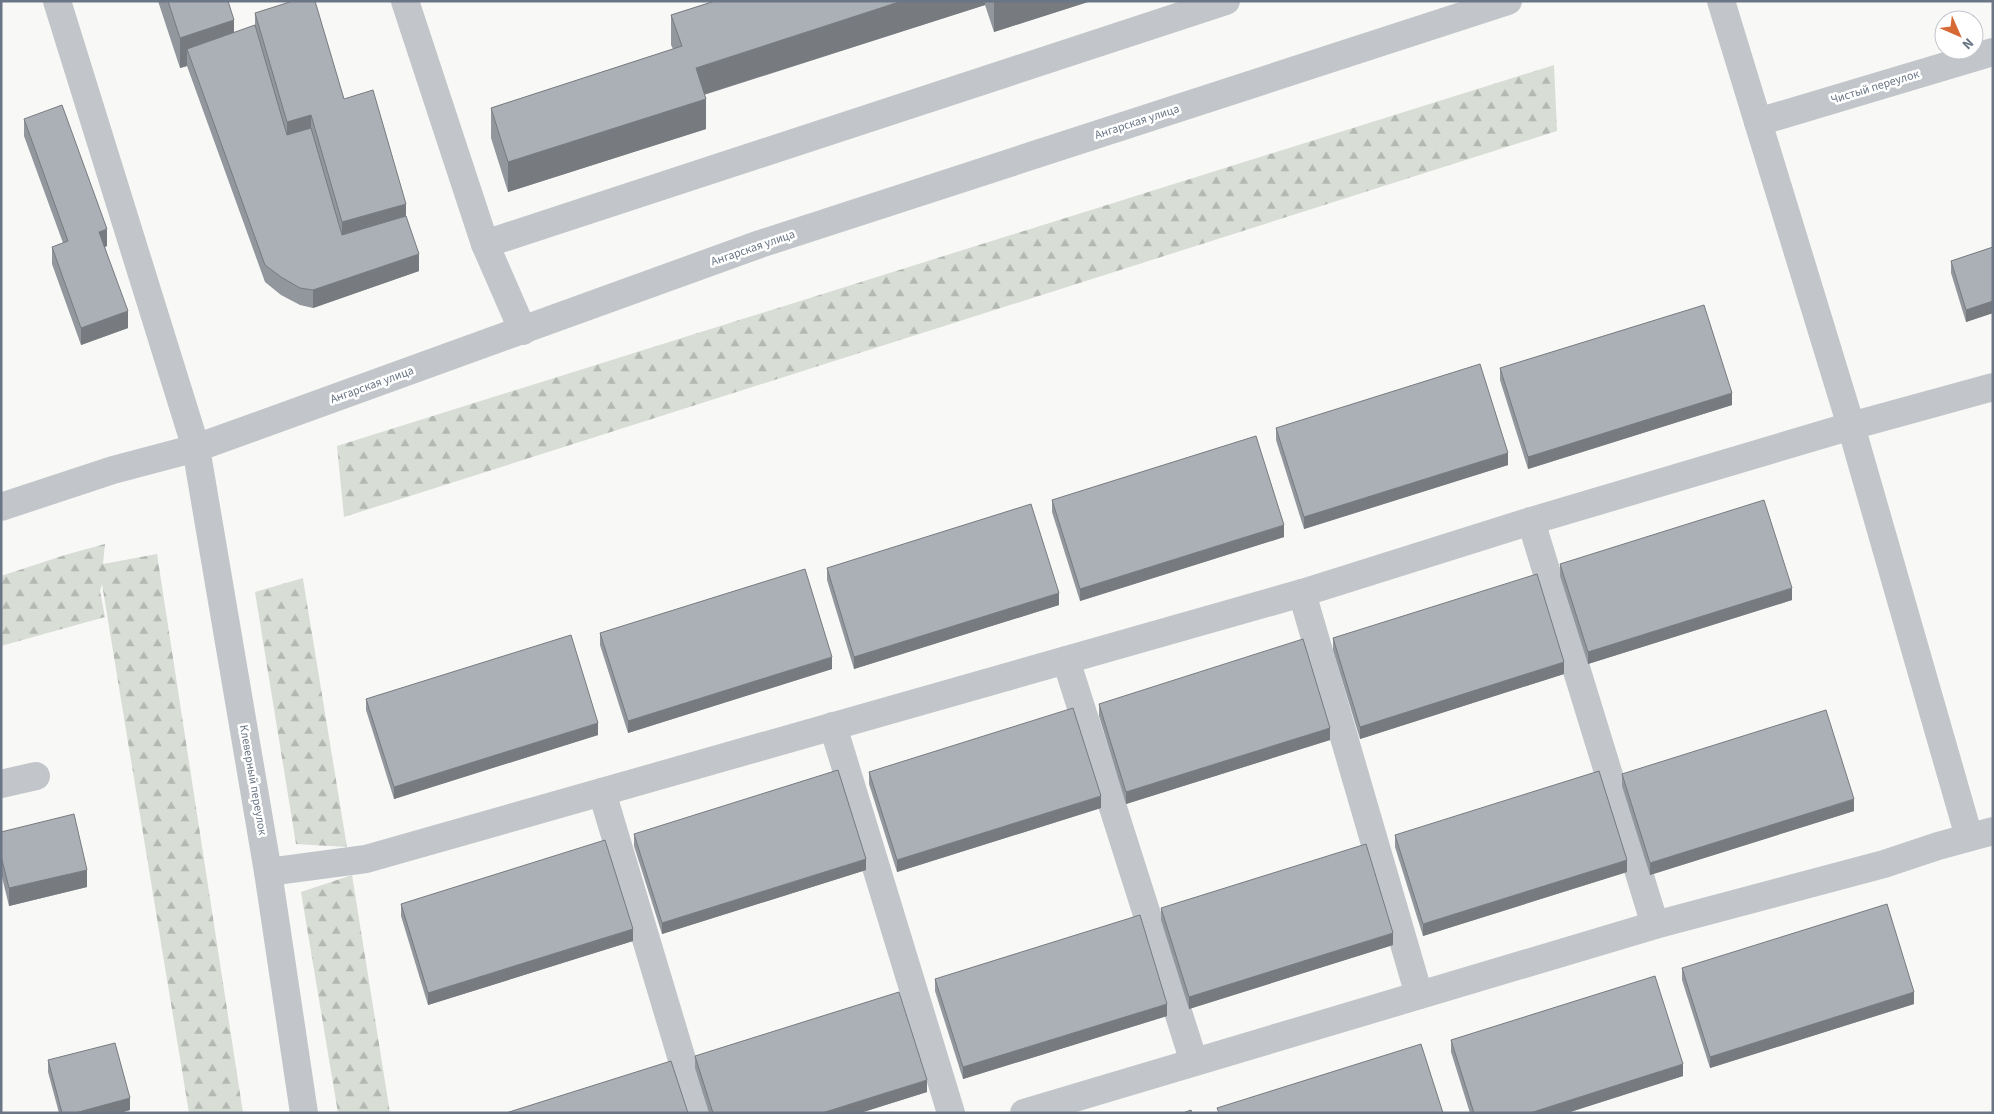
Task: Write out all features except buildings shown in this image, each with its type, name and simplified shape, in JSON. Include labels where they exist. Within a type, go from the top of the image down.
[{"type":"street","name":"Клеверный переулок","points":[[57,1],[196,448],[268,872],[304,1113]]},
{"type":"street","points":[[405,1],[485,244],[523,331]]},
{"type":"street","points":[[485,244],[1226,1]]},
{"type":"street","name":"Ангарская улица","points":[[1,506],[113,470],[196,448],[760,244],[1481,5],[1508,1]]},
{"type":"street","points":[[1024,1113],[1655,925],[1884,864],[1981,834],[1851,426],[1721,1]]},
{"type":"street","name":"Чистый переулок","points":[[1758,122],[1993,52]]},
{"type":"street","points":[[268,872],[366,859],[1302,593],[1531,521],[1851,426],[1993,387]]},
{"type":"street","points":[[1531,521],[1655,925]]},
{"type":"street","points":[[1302,593],[1419,995]]},
{"type":"street","points":[[1066,660],[1194,1062]]},
{"type":"street","points":[[833,726],[951,1113]]},
{"type":"street","points":[[1,784],[36,776]]},
{"type":"street","points":[[602,792],[698,1113]]},
{"type":"green space","points":[[1554,65],[1557,131],[344,517],[337,446]]},
{"type":"green space","points":[[105,544],[103,564],[157,554],[243,1113],[189,1113],[102,584],[100,591],[105,617],[1,646],[1,576]]},
{"type":"green space","points":[[303,578],[347,847],[296,844],[255,592]]},
{"type":"green space","points":[[352,875],[390,1113],[338,1113],[301,892]]}]
